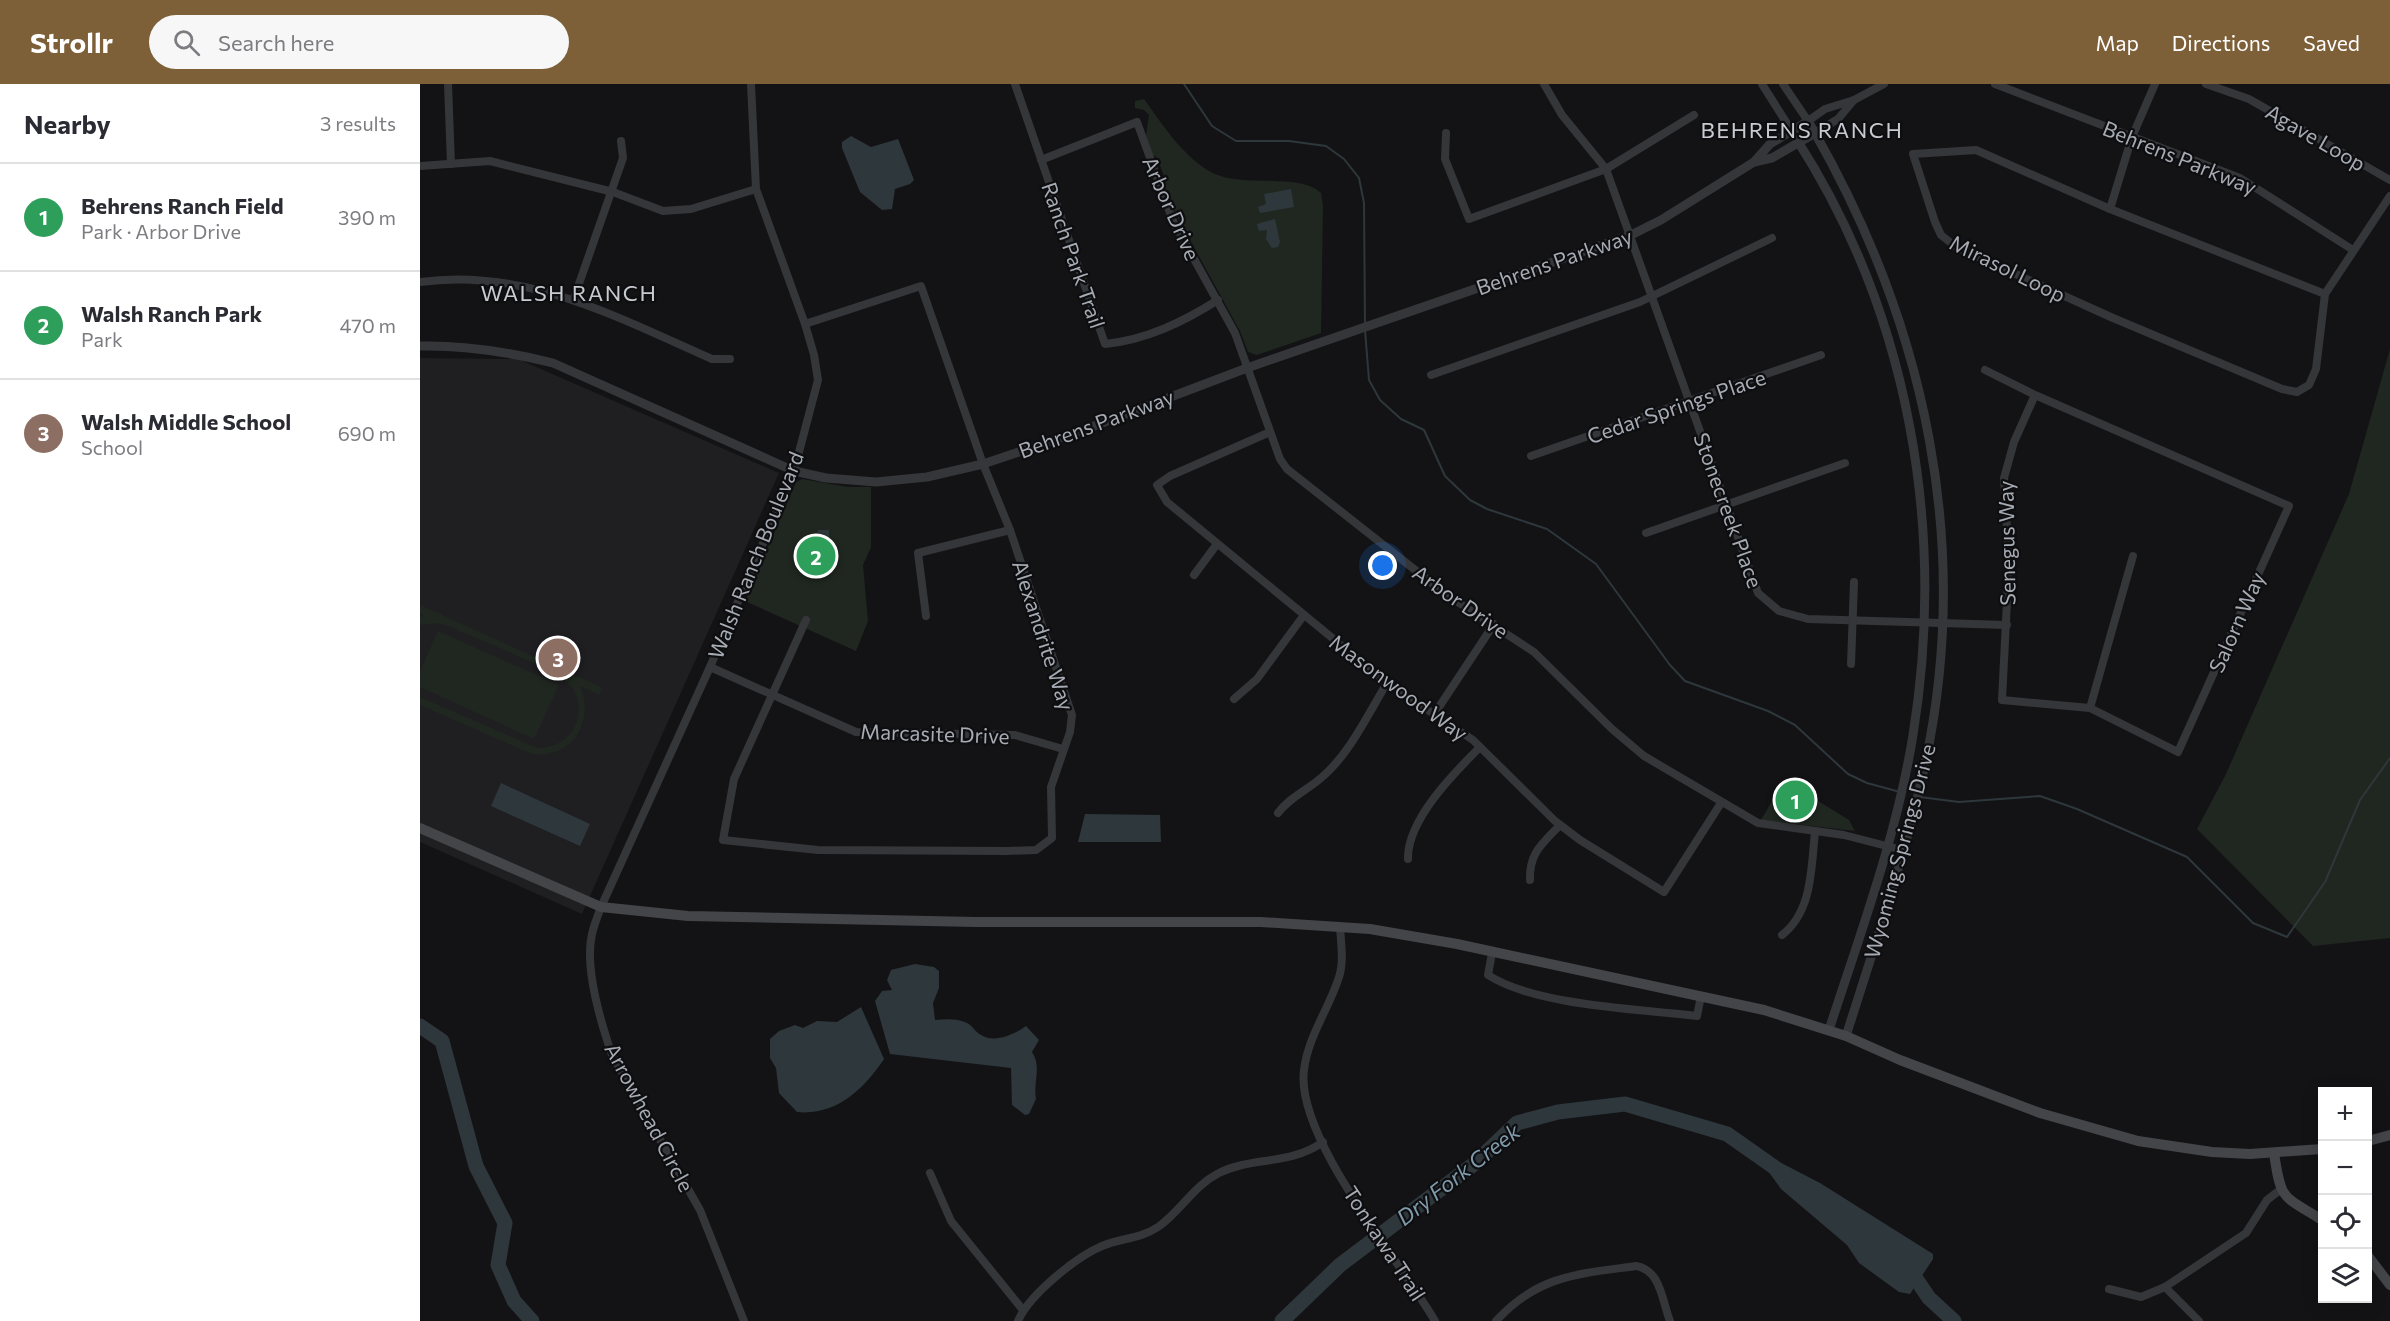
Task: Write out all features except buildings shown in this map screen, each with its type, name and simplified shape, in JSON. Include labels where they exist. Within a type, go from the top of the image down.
[{"type":"main road","points":[[420,828],[601,907],[687,916],[976,922],[1261,922],[1370,929],[1764,1010],[1846,1036],[1976,1090],[2040,1113],[2127,1138],[2212,1152],[2274,1153],[2318,1149]]},
{"type":"main road","points":[[2372,1140],[2390,1136]]},
{"type":"main road","points":[[2274,1153],[2280,1190],[2294,1203],[2318,1218]]},
{"type":"main road","points":[[2372,1262],[2390,1285]]},
{"type":"street","points":[[448,84],[451,164]]},
{"type":"street","name":"Walsh Ranch Boulevard","points":[[601,907],[710,667],[794,471],[818,380],[805,324],[756,189],[751,84]]},
{"type":"street","name":"Ranch Park Trail","points":[[1015,84],[1105,344],[1130,341],[1188,319],[1218,300]]},
{"type":"street","name":"Stonecreek Place","points":[[1544,84],[1562,115],[1606,169],[1725,505],[1754,584],[1764,600],[1791,616],[1926,624]]},
{"type":"street","name":"Wyoming Springs Drive","points":[[1762,84],[1813,162],[1852,241],[1888,339],[1917,463],[1927,575],[1926,624],[1913,735],[1907,765],[1886,845],[1829,1030]]},
{"type":"street","name":"Wyoming Springs Drive","points":[[1783,84],[1808,121],[1859,214],[1898,314],[1915,369],[1936,477],[1941,531],[1942,625],[1936,693],[1924,767],[1911,822],[1846,1036]]},
{"type":"street","name":"Behrens Parkway","points":[[1754,162],[1763,149],[1825,109],[1854,100],[1884,84]]},
{"type":"street","name":"Behrens Parkway","points":[[1995,84],[2240,178],[2353,250]]},
{"type":"street","points":[[2110,209],[2133,136],[2155,84]]},
{"type":"street","name":"Agave Loop","points":[[2206,84],[2249,99],[2390,180]]},
{"type":"street","name":"Behrens Parkway","points":[[420,346],[454,345],[515,353],[553,363],[794,471],[826,478],[876,482],[927,477],[983,464],[1081,431],[1247,368],[1630,235],[1661,220],[1754,162],[1772,158],[1799,143],[1838,119],[1854,100]]},
{"type":"street","points":[[1446,133],[1444,159],[1469,219],[1606,169],[1694,115]]},
{"type":"street","name":"Arbor Drive","points":[[1041,160],[1137,122],[1173,222],[1235,333],[1280,459],[1298,478],[1447,595],[1494,624],[1553,669],[1629,745],[1720,803],[1758,823],[1844,835],[1902,850]]},
{"type":"street","points":[[574,298],[613,192],[623,158],[621,141]]},
{"type":"street","name":"Mirasol Loop","points":[[2325,294],[2110,209],[1976,150],[1913,154],[1941,235],[1956,247],[2113,318],[2282,389],[2297,392],[2309,385],[2316,369],[2325,294],[2390,196]]},
{"type":"street","points":[[420,166],[490,160],[613,192],[663,211],[691,209],[756,189]]},
{"type":"street","points":[[1431,375],[1653,297],[1772,238]]},
{"type":"street","points":[[420,282],[442,279],[495,281],[574,298],[712,359],[730,359]]},
{"type":"street","name":"Alexandrite Way","points":[[805,324],[921,286],[983,464],[1010,530],[1072,715],[1070,732],[1051,787],[1054,824],[1052,838],[1036,850],[818,850],[723,840],[734,778],[806,620]]},
{"type":"street","name":"Cedar Springs Place","points":[[1531,456],[1821,355]]},
{"type":"street","points":[[1985,370],[2035,395]]},
{"type":"street","name":"Senegus Way","points":[[2007,625],[2009,562],[2004,478],[2014,442],[2035,395]]},
{"type":"street","name":"Salorn Way","points":[[2007,625],[2002,672],[2002,700],[2090,708],[2178,752],[2289,506],[2035,395]]},
{"type":"street","name":"Masonwood Way","points":[[1270,432],[1170,476],[1157,485],[1167,502],[1387,683],[1435,713],[1480,747],[1560,825],[1664,892],[1720,803]]},
{"type":"street","points":[[1646,532],[1845,463]]},
{"type":"street","points":[[926,616],[918,553],[1010,530]]},
{"type":"street","points":[[1194,575],[1217,544]]},
{"type":"street","points":[[2090,708],[2133,556]]},
{"type":"street","points":[[1851,664],[1854,582]]},
{"type":"street","points":[[1234,699],[1257,679],[1304,615]]},
{"type":"street","points":[[1435,713],[1494,624]]},
{"type":"street","points":[[1926,624],[2007,625]]},
{"type":"street","name":"Marcasite Drive","points":[[710,667],[856,732],[1015,735],[1063,749]]},
{"type":"street","points":[[1278,813],[1287,801],[1321,778],[1334,765],[1387,683]]},
{"type":"street","points":[[1408,859],[1409,840],[1417,826],[1450,778],[1480,747]]},
{"type":"street","points":[[1530,880],[1531,860],[1560,825]]},
{"type":"street","points":[[1782,935],[1795,926],[1807,896],[1815,832]]},
{"type":"street","name":"Arrowhead Circle","points":[[601,907],[592,935],[590,955],[605,1035],[621,1075],[700,1210],[744,1321]]},
{"type":"street","name":"Tonkawa Trail","points":[[1340,927],[1340,976],[1311,1040],[1304,1071],[1304,1096],[1323,1142],[1355,1198],[1435,1321]]},
{"type":"street","points":[[1492,953],[1488,975],[1499,982],[1546,995],[1697,1016],[1701,996]]},
{"type":"street","points":[[1018,1321],[1023,1310],[1045,1286],[1104,1245],[1140,1237],[1158,1227],[1208,1179],[1228,1170],[1295,1157],[1323,1142]]},
{"type":"street","points":[[930,1173],[951,1221],[1023,1310]]},
{"type":"street","points":[[2109,1288],[2141,1297],[2165,1287],[2246,1233],[2267,1200],[2280,1190]]},
{"type":"street","points":[[1496,1321],[1519,1299],[1554,1279],[1636,1266],[1646,1268],[1655,1277],[1670,1321]]},
{"type":"street","points":[[2165,1287],[2199,1321]]},
{"type":"shaded area","points":[[1144,99],[1181,148],[1209,171],[1237,179],[1298,183],[1321,193],[1323,206],[1321,333],[1257,355],[1248,352],[1240,331],[1167,198],[1165,179],[1157,157],[1152,155],[1146,136],[1149,115],[1144,110],[1135,108],[1135,101]]},
{"type":"shaded area","points":[[851,136],[871,147],[898,139],[914,180],[910,184],[895,189],[892,209],[882,210],[860,192],[842,148],[842,142]]},
{"type":"shaded area","points":[[1291,189],[1294,207],[1260,213],[1258,207],[1266,204],[1264,194]]},
{"type":"shaded area","points":[[1275,219],[1280,242],[1278,247],[1272,248],[1266,239],[1267,230],[1259,231],[1257,224]]},
{"type":"shaded area","points":[[2390,349],[2390,938],[2313,946],[2197,829],[2226,774],[2349,494]]},
{"type":"shaded area","points":[[420,358],[518,359],[779,473],[582,914],[420,842]]},
{"type":"shaded area","points":[[802,479],[848,487],[871,487],[871,547],[863,565],[868,621],[856,651],[745,601],[796,482]]},
{"type":"shaded area","points":[[818,530],[829,530],[829,552],[815,554]]},
{"type":"shaded area","points":[[420,605],[603,688],[599,695],[580,686],[585,712],[577,735],[559,750],[546,754],[532,754],[420,705],[420,697],[537,748],[549,747],[564,740],[575,726],[578,711],[574,690],[563,679],[532,662],[446,625],[435,623],[420,625],[420,617],[424,616],[420,613]]},
{"type":"shaded area","points":[[438,631],[559,685],[534,739],[420,687],[420,671]]},
{"type":"shaded area","points":[[1784,780],[1849,820],[1855,831],[1761,820]]},
{"type":"shaded area","points":[[501,783],[590,824],[580,846],[491,806]]},
{"type":"shaded area","points":[[1085,814],[1160,815],[1161,842],[1078,842]]},
{"type":"shaded area","points":[[915,964],[934,967],[939,971],[939,988],[933,1003],[935,1020],[963,1021],[981,1035],[992,1039],[1011,1035],[1026,1026],[1039,1040],[1032,1052],[1037,1069],[1036,1099],[1029,1114],[1025,1115],[1012,1105],[1011,1068],[890,1054],[875,1001],[882,991],[892,990],[887,980],[891,970]]},
{"type":"shaded area","points":[[861,1007],[884,1059],[858,1090],[848,1098],[824,1110],[797,1112],[779,1093],[776,1068],[770,1058],[770,1039],[779,1031],[795,1025],[803,1028],[817,1021],[837,1022]]},
{"type":"shaded area","points":[[1768,1156],[1820,1183],[1933,1254],[1933,1259],[1910,1294],[1899,1292],[1859,1263],[1847,1245],[1781,1189],[1768,1171]]},
{"type":"waterway","points":[[1184,84],[1212,126],[1236,141],[1289,141],[1326,146],[1344,159],[1359,178],[1364,203],[1365,325]]},
{"type":"waterway","points":[[1365,330],[1369,380],[1380,400],[1401,419],[1424,430],[1445,476],[1470,500],[1487,509],[1547,529],[1596,564],[1670,665],[1685,681],[1768,711],[1795,725],[1848,774],[1867,783],[1900,792]]},
{"type":"waterway","points":[[1920,797],[1959,802],[2040,796],[2077,809],[2187,857],[2253,923],[2287,937],[2325,882],[2360,800],[2390,758]]},
{"type":"waterway","name":"Dry Fork Creek","points":[[420,1026],[442,1041],[476,1166],[505,1223],[498,1265],[514,1301],[532,1321]]},
{"type":"waterway","name":"Dry Fork Creek","points":[[1282,1321],[1340,1265],[1474,1164],[1517,1123],[1558,1112],[1625,1104],[1727,1134],[1784,1174]]},
{"type":"waterway","name":"Dry Fork Creek","points":[[1908,1267],[1929,1298],[1954,1321]]},
{"type":"place","name":"Walsh Ranch Park","points":[[816,556]]},
{"type":"place","name":"Walsh Middle School","points":[[558,658]]},
{"type":"place","name":"Behrens Ranch Field","points":[[1795,800]]},
{"type":"district","name":"BEHRENS RANCH","points":[[1802,129]]},
{"type":"district","name":"WALSH RANCH","points":[[569,292]]}]
